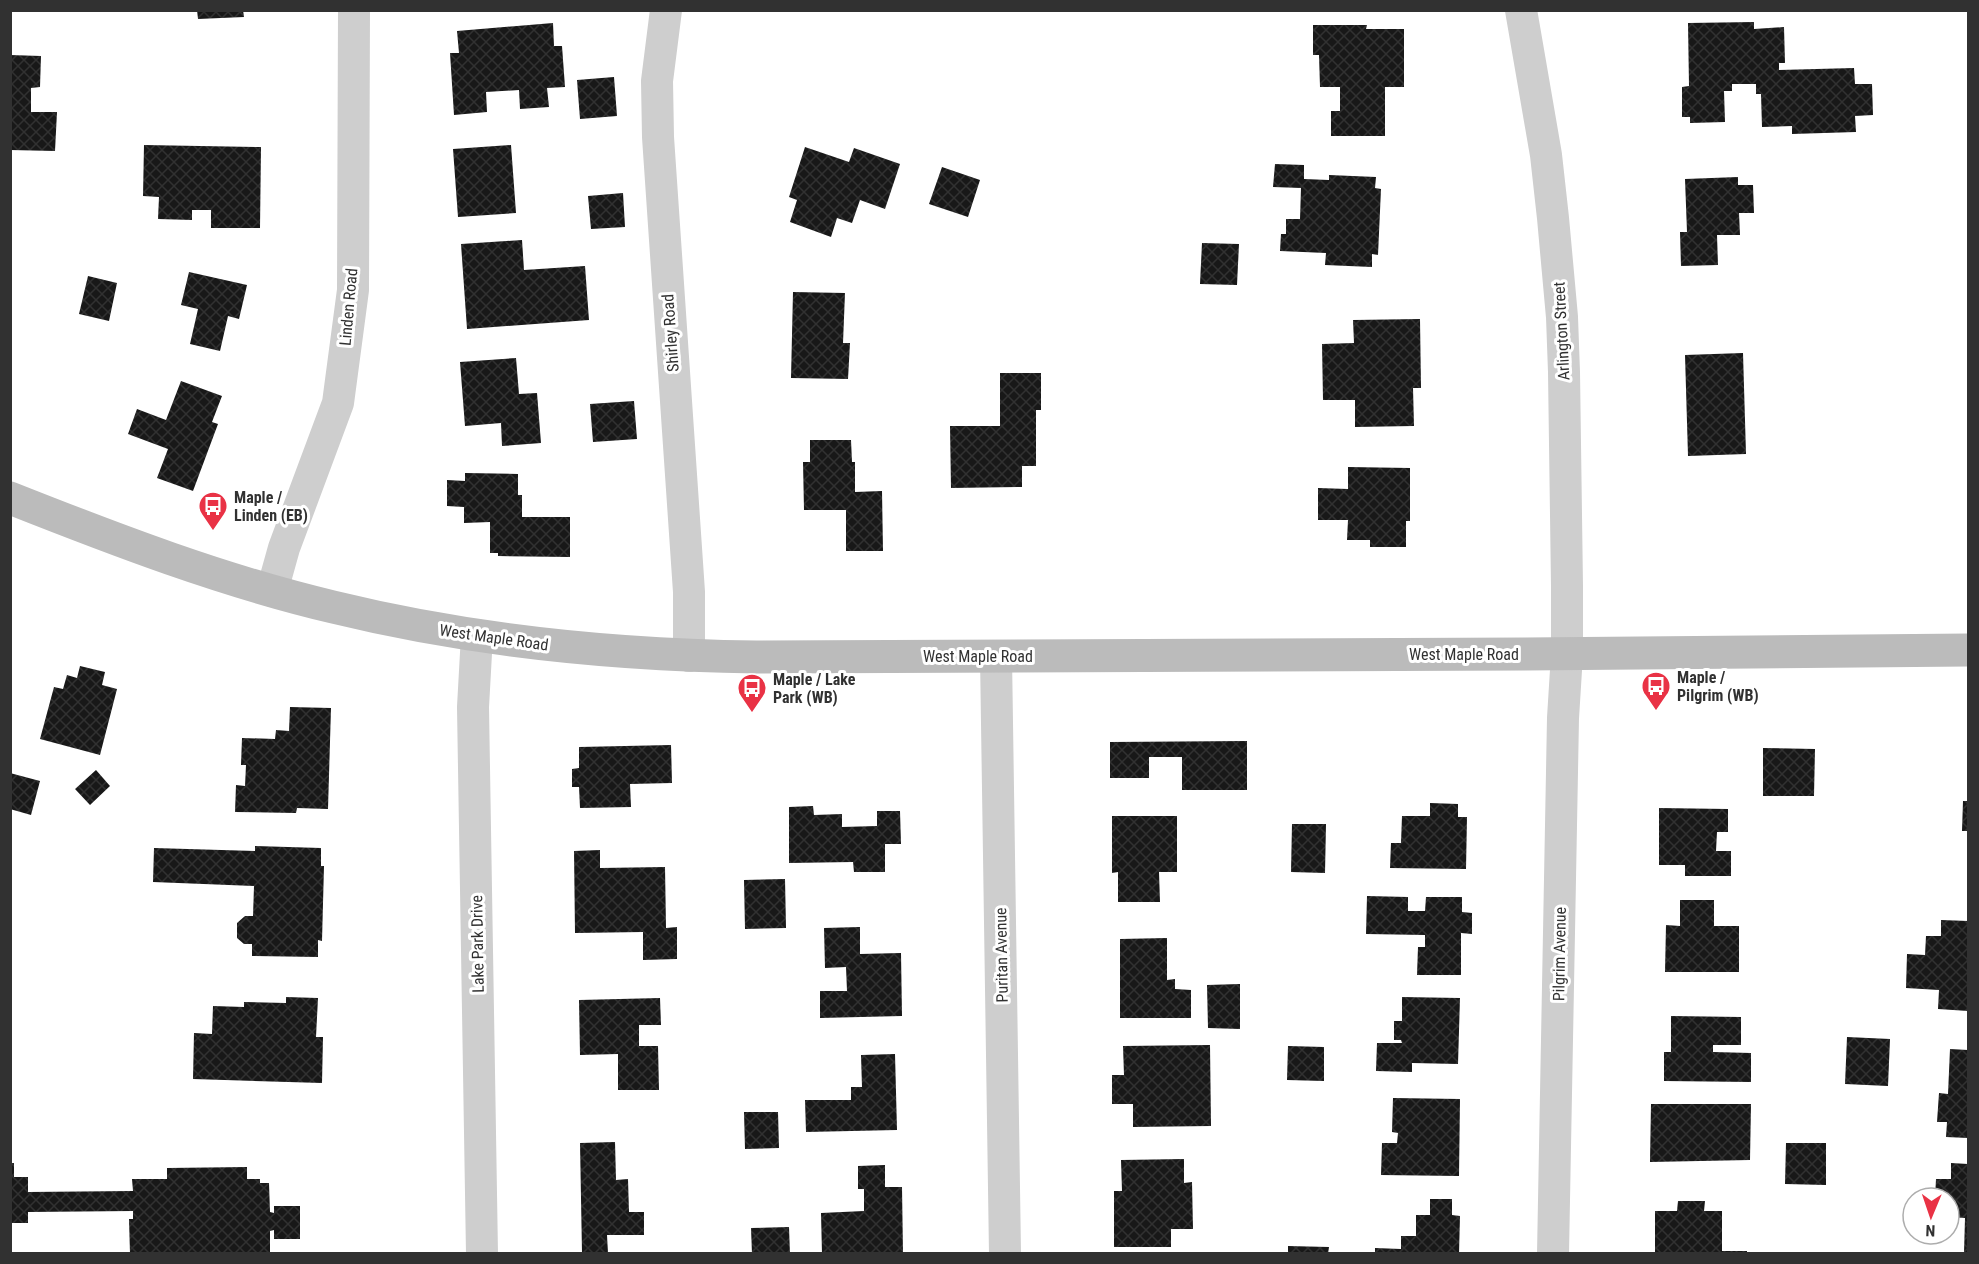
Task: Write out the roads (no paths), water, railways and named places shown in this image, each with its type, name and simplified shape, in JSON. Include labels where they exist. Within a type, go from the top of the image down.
[{"type":"main road","name":"West Maple Road","points":[[10,498],[196,567],[334,608],[477,635],[593,650],[689,656],[756,657],[1968,650]]},
{"type":"street","name":"Linden Road","points":[[272,591],[284,548],[338,403],[353,290],[354,10]]},
{"type":"street","name":"Shirley Road","points":[[666,10],[657,81],[658,137],[689,592],[689,656]]},
{"type":"street","name":"Arlington Street","points":[[1521,10],[1546,156],[1562,317],[1567,654]]},
{"type":"street","name":"Lake Park Drive","points":[[477,635],[473,707],[482,1254]]},
{"type":"street","name":"Pilgrim Avenue","points":[[1553,1254],[1563,717],[1567,654]]},
{"type":"street","name":"Puritan Avenue","points":[[996,656],[1005,1254]]},
{"type":"place","name":"Maple / Linden (EB)","points":[[213,532]]},
{"type":"place","name":"Maple / Pilgrim (WB)","points":[[1656,712]]},
{"type":"place","name":"Maple / Lake Park (WB)","points":[[752,714]]}]
